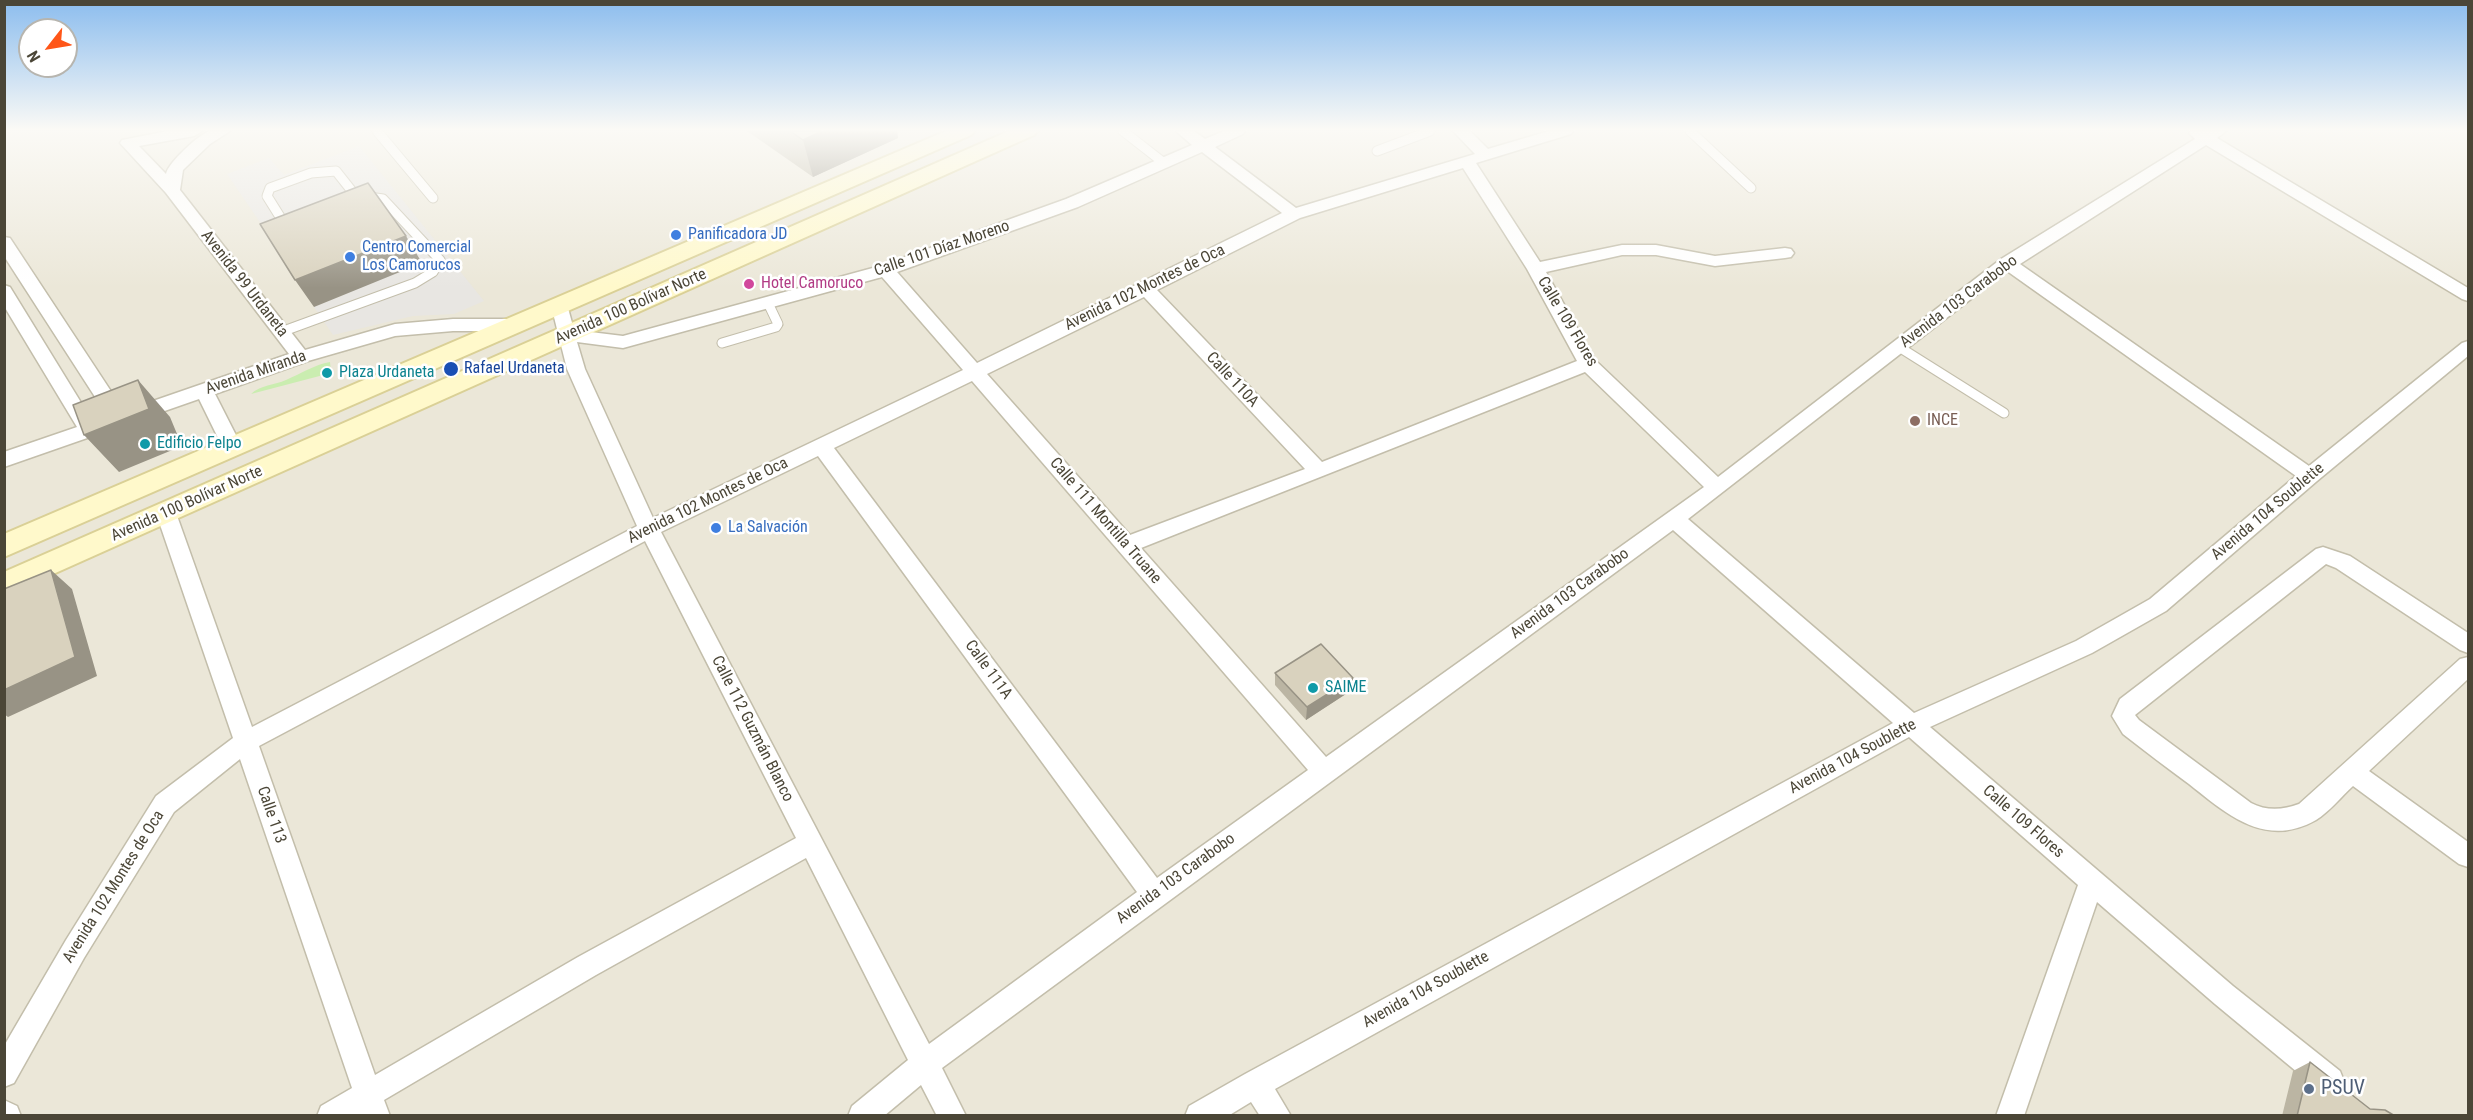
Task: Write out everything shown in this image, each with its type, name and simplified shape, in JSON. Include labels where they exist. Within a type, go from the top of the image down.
[{"type":"main road","name":"Avenida 100 Bolívar Norte","points":[[4,546],[843,183]]},
{"type":"main road","name":"Avenida 100 Bolívar Norte","points":[[4,585],[909,183]]},
{"type":"street","name":"Avenida 99 Urdaneta","points":[[166,183],[301,357]]},
{"type":"street","points":[[172,190],[173,183]]},
{"type":"street","name":"Calle 101 Díaz Moreno","points":[[566,335],[623,342],[768,303],[886,270],[1072,203],[1117,183]]},
{"type":"street","points":[[1253,183],[1294,214]]},
{"type":"street","name":"Avenida 102 Montes de Oca","points":[[4,1073],[75,949],[165,804],[245,742],[650,529],[1146,289],[1294,214],[1396,183]]},
{"type":"street","name":"Calle 109 Flores","points":[[1481,183],[1536,269],[1588,364],[1717,488]]},
{"type":"street","name":"Avenida 103 Carabobo","points":[[862,1116],[926,1064],[1154,895],[1717,488],[2007,263],[2130,183]]},
{"type":"street","points":[[2286,183],[2469,295]]},
{"type":"street","points":[[4,242],[120,420]]},
{"type":"street","points":[[1536,269],[1622,250],[1656,250],[1715,261],[1785,253]]},
{"type":"street","points":[[2007,263],[2310,476]]},
{"type":"street","name":"Calle 111 Montilla Truane","points":[[886,270],[1323,771]]},
{"type":"street","name":"Calle 110A","points":[[1146,289],[1318,471]]},
{"type":"street","points":[[4,291],[88,431]]},
{"type":"street","name":"Calle 112 Guzmán Blanco","points":[[560,305],[566,335],[584,387],[650,529],[952,1116]]},
{"type":"street","name":"Avenida Miranda","points":[[4,460],[301,357],[394,330],[453,325],[515,325]]},
{"type":"street","name":"Avenida 104 Soublette","points":[[1199,1116],[1911,725],[2084,647],[2158,605],[2310,476],[2469,347]]},
{"type":"street","points":[[1126,545],[1588,364]]},
{"type":"street","points":[[204,391],[232,447]]},
{"type":"street","name":"Calle 111A","points":[[821,445],[1154,895]]},
{"type":"street","name":"Calle 113","points":[[166,513],[372,1104]]},
{"type":"street","name":"Calle 109 Flores","points":[[1674,519],[2224,995],[2344,1093]]},
{"type":"street","points":[[2469,644],[2343,562],[2332,556],[2323,555],[2128,706],[2123,716],[2132,726],[2242,811],[2261,820],[2277,821],[2308,812],[2469,666]]},
{"type":"street","points":[[2351,771],[2469,856]]},
{"type":"street","points":[[331,1116],[372,1104],[810,843]]},
{"type":"street","points":[[2010,1116],[2092,881]]},
{"type":"street","points":[[1255,1084],[1276,1116]]},
{"type":"lane","points":[[284,183],[270,188],[267,196],[288,229],[298,231]]},
{"type":"lane","points":[[281,332],[415,283],[430,276],[438,268],[440,260],[383,199],[355,195],[346,183]]},
{"type":"lane","points":[[421,183],[434,198]]},
{"type":"lane","points":[[1746,183],[1751,188]]},
{"type":"lane","points":[[362,207],[383,199]]},
{"type":"lane","points":[[722,343],[776,327],[778,324],[768,303]]},
{"type":"lane","points":[[1899,348],[2004,413]]},
{"type":"shaded area","points":[[5,183],[2468,183],[2468,1115],[5,1115]]},
{"type":"shaded area","points":[[233,183],[389,183],[484,301],[454,314],[413,316],[333,335],[314,307],[422,262],[279,250]]},
{"type":"green space","points":[[330,362],[331,373],[251,394],[313,367]]},
{"type":"building","points":[[368,183],[406,236],[295,280],[260,224]]},
{"type":"building","points":[[138,380],[149,409],[84,435],[73,405]]},
{"type":"building","points":[[51,570],[75,657],[4,690],[4,589]]},
{"type":"building","name":"SAIME","points":[[1321,644],[1353,678],[1307,707],[1275,673]]},
{"type":"building","name":"PSUV","points":[[2310,1062],[2370,1109],[2385,1110],[2395,1116],[2297,1116]]},
{"type":"place","name":"Panificadora JD","points":[[676,235]]},
{"type":"place","name":"Centro Comercial Los Camorucos","points":[[350,257]]},
{"type":"place","name":"Hotel Camoruco","points":[[749,284]]},
{"type":"place","name":"Rafael Urdaneta","points":[[451,369]]},
{"type":"place","name":"Plaza Urdaneta","points":[[327,373]]},
{"type":"place","name":"INCE","points":[[1915,421]]},
{"type":"place","name":"Edificio Felpo","points":[[145,444]]},
{"type":"place","name":"La Salvación","points":[[716,528]]},
{"type":"place","name":"SAIME","points":[[1313,688]]},
{"type":"place","name":"PSUV","points":[[2309,1089]]}]
